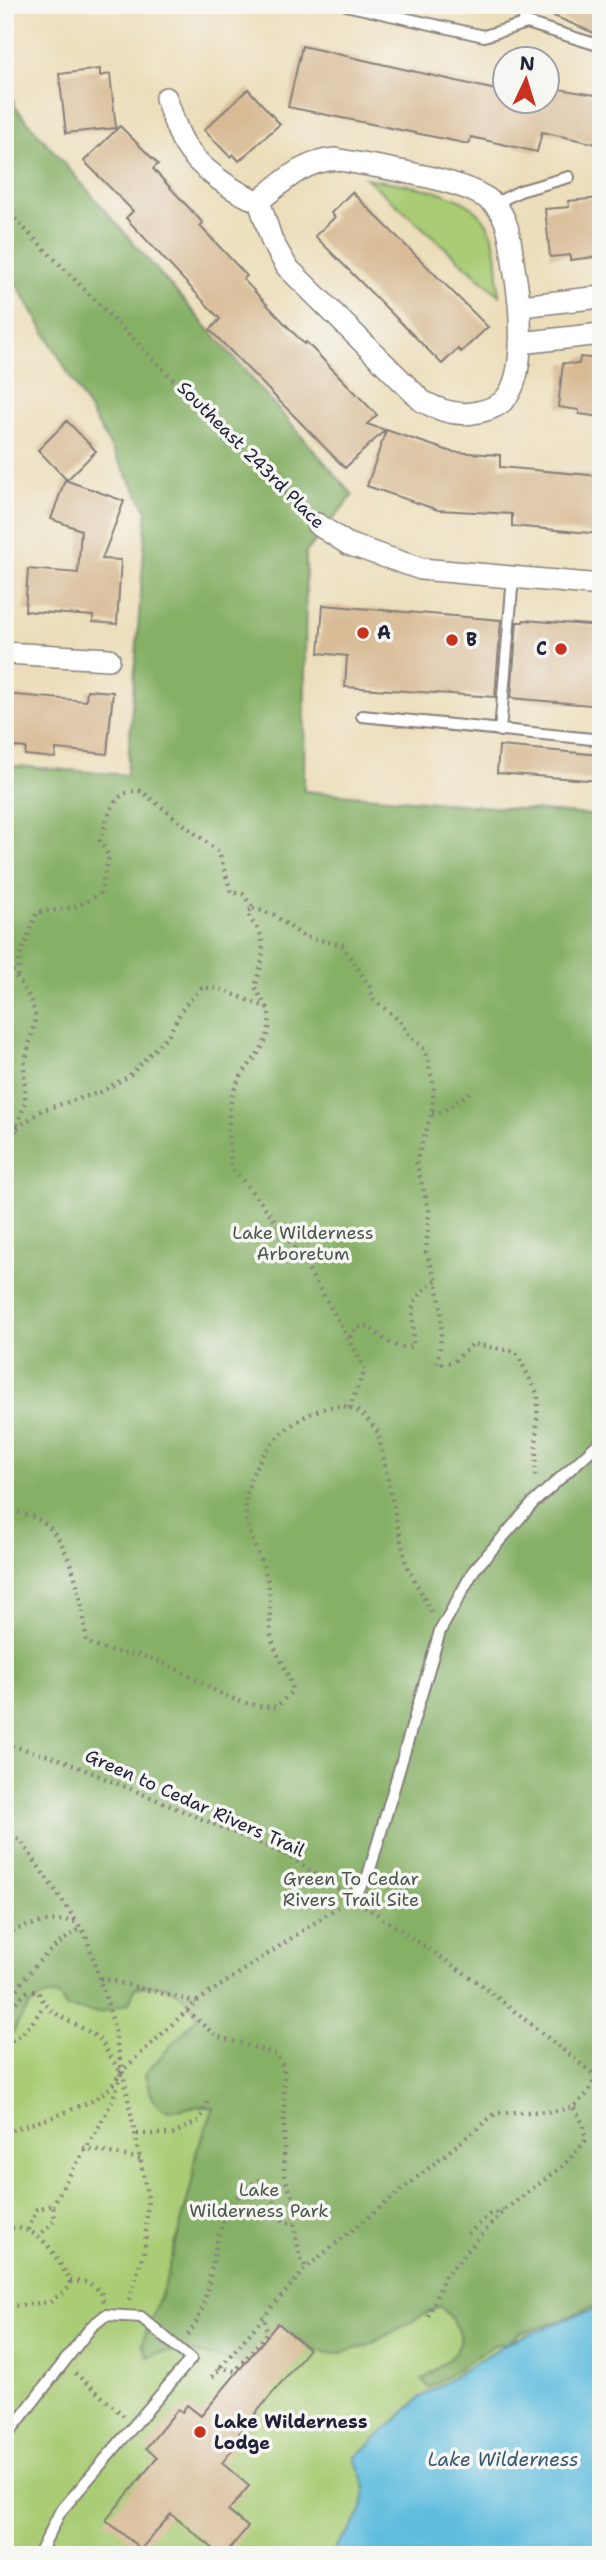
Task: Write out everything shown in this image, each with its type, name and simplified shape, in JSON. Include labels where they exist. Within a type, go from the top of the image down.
[{"type":"street","points":[[166,98],[191,153],[234,191],[259,201]]},
{"type":"street","points":[[335,159],[464,187],[494,204],[509,232],[521,306],[520,343],[515,375],[505,400],[492,409],[472,414],[447,412],[430,406],[287,267],[272,241],[259,201],[300,168],[315,161],[335,159]]},
{"type":"street","points":[[521,306],[601,297]]},
{"type":"street","points":[[520,343],[601,334]]},
{"type":"street","name":"Southeast 243rd Place","points":[[317,524],[348,544],[421,569],[601,585]]},
{"type":"street","points":[[5,653],[109,659]]},
{"type":"lane","points":[[346,5],[484,36],[527,23],[601,46]]},
{"type":"lane","points":[[519,5],[527,23]]},
{"type":"lane","points":[[494,204],[520,191],[569,177]]},
{"type":"lane","points":[[500,731],[513,577]]},
{"type":"lane","points":[[362,716],[592,739]]},
{"type":"lane","points":[[352,1898],[368,1876],[440,1632],[474,1570],[533,1503],[601,1441]]},
{"type":"lane","points":[[5,2438],[92,2326],[106,2315],[141,2317],[191,2359],[60,2512],[39,2555]]},
{"type":"path","name":"Southeast 243rd Place","points":[[5,209],[317,524]]},
{"type":"path","points":[[18,976],[20,957],[37,912],[65,910],[85,904],[100,893],[109,857],[100,841],[118,796],[127,790],[141,791],[219,852],[231,892],[243,894],[253,908],[274,915],[304,937],[342,945],[369,986],[373,999],[399,1020],[407,1033],[425,1050],[434,1086],[432,1113],[416,1161],[429,1211],[426,1252],[442,1304],[442,1337],[437,1364],[453,1362],[473,1344],[516,1352],[538,1395],[535,1474],[538,1496],[533,1503]]},
{"type":"path","points":[[253,908],[248,912],[250,921],[259,932],[261,945],[261,965],[255,987],[272,1024],[265,1046],[238,1082],[232,1096],[228,1120],[231,1168],[253,1191],[350,1337],[365,1370],[349,1408]]},
{"type":"path","points":[[5,960],[18,976],[31,1000],[36,1017],[24,1065],[25,1101],[5,1163]]},
{"type":"path","points":[[17,1128],[42,1110],[101,1092],[129,1076],[169,1034],[184,1006],[202,988],[218,988],[266,1007]]},
{"type":"path","points":[[432,1113],[442,1112],[473,1090]]},
{"type":"path","points":[[350,1337],[356,1328],[367,1326],[392,1345],[402,1349],[413,1346],[411,1307],[418,1295],[436,1280]]},
{"type":"path","points":[[5,1507],[43,1521],[57,1538],[77,1583],[85,1618],[86,1641],[101,1651],[135,1653],[153,1659],[254,1707],[277,1707],[292,1691],[290,1674],[279,1664],[269,1629],[271,1610],[267,1576],[251,1542],[246,1512],[248,1485],[266,1450],[277,1437],[301,1420],[327,1408],[349,1408],[366,1415],[379,1433],[406,1564],[440,1632]]},
{"type":"path","name":"Green to Cedar Rivers Trail","points":[[5,1744],[57,1758],[287,1854],[479,1983],[598,2078]]},
{"type":"path","points":[[5,1832],[21,1841],[81,1928],[112,2019],[148,2198],[145,2247],[123,2314]]},
{"type":"path","points":[[5,2132],[92,2101],[111,2087],[122,2072],[196,2002],[352,1898]]},
{"type":"path","points":[[5,1933],[40,1921],[77,1922]]},
{"type":"path","points":[[5,2010],[26,1975],[48,1950],[81,1928]]},
{"type":"path","points":[[100,1978],[196,2002]]},
{"type":"path","points":[[5,2010],[33,1989],[38,1991],[44,2005],[101,2040],[107,2057],[122,2072]]},
{"type":"path","points":[[5,2043],[12,2042],[31,2025],[44,2005]]},
{"type":"path","points":[[187,2011],[216,2036],[261,2047],[276,2054],[280,2061],[285,2082],[284,2175],[293,2199],[299,2254],[306,2268]]},
{"type":"path","points":[[28,2230],[37,2209],[53,2205],[117,2092],[122,2072]]},
{"type":"path","points":[[212,2377],[306,2268],[496,2113],[555,2111],[573,2107],[587,2094],[598,2078]]},
{"type":"path","points":[[137,2134],[173,2134],[200,2120],[209,2099]]},
{"type":"path","points":[[428,2316],[445,2276],[503,2211],[564,2165],[585,2141],[584,2125],[573,2107]]},
{"type":"path","points":[[83,2148],[142,2159]]},
{"type":"path","points":[[178,2347],[195,2325],[215,2266],[220,2223],[238,2197],[261,2179],[269,2185],[278,2214],[284,2222],[294,2222]]},
{"type":"path","points":[[39,2236],[55,2220],[57,2213],[53,2205]]},
{"type":"path","points":[[468,2234],[496,2210],[503,2211]]},
{"type":"path","points":[[5,2228],[28,2230],[47,2242],[70,2281],[70,2287],[50,2302],[15,2306],[5,2314]]},
{"type":"path","points":[[70,2281],[88,2282],[102,2292],[106,2315]]},
{"type":"path","points":[[219,2367],[235,2371],[267,2334],[264,2314]]},
{"type":"path","points":[[64,2363],[111,2405]]},
{"type":"green space","name":"Lake Wilderness Arboretum","points":[[5,61],[15,107],[353,495],[306,552],[304,791],[601,816],[601,1854],[597,2007],[601,2017],[601,2302],[562,2320],[519,2333],[509,2342],[494,2345],[429,2388],[422,2380],[453,2355],[460,2339],[452,2319],[440,2306],[367,2346],[336,2354],[309,2349],[278,2324],[245,2364],[184,2352],[160,2353],[148,2357],[142,2343],[165,2284],[192,2182],[196,2153],[214,2108],[202,2106],[164,2109],[157,2104],[151,2093],[145,2074],[197,2017],[180,1994],[155,1985],[135,1988],[129,2003],[100,2013],[67,2008],[58,1995],[48,1996],[34,2002],[11,2035],[5,2037],[5,765],[127,775],[147,510],[19,288],[5,271]]},
{"type":"green space","points":[[366,178],[451,196],[479,213],[492,234],[499,295]]},
{"type":"green space","name":"Lake Wilderness Park","points":[[5,1671],[589,1998],[601,2011],[601,2322],[573,2319],[509,2342],[420,2398],[355,2458],[366,2487],[361,2514],[331,2555],[5,2555]]},
{"type":"water","name":"Lake Wilderness","points":[[601,2306],[601,2555],[331,2555],[361,2514],[366,2487],[355,2458],[420,2398],[509,2342]]},
{"type":"building","points":[[528,5],[591,5],[601,10],[601,36]]},
{"type":"building","points":[[302,46],[490,89],[490,116],[560,116],[560,89],[601,96],[601,145],[542,132],[537,152],[471,137],[469,144],[288,107]]},
{"type":"building","points":[[100,69],[100,76],[110,74],[116,128],[66,133],[59,74]]},
{"type":"building","points":[[248,89],[280,124],[239,161],[233,154],[230,157],[204,130]]},
{"type":"building","points":[[120,126],[158,164],[153,169],[203,223],[200,226],[247,276],[243,279],[304,344],[306,342],[377,415],[367,424],[385,430],[345,468],[210,330],[220,319],[126,218],[133,211],[84,161]]},
{"type":"building","points":[[352,192],[488,327],[461,352],[458,349],[442,364],[315,236],[335,217],[331,213]]},
{"type":"building","points":[[601,198],[601,256],[570,260],[570,255],[550,257],[545,209],[569,207],[568,201]]},
{"type":"building","points":[[580,357],[601,359],[601,417],[558,407],[563,363],[579,364]]},
{"type":"building","points":[[67,421],[96,451],[67,480],[38,450]]},
{"type":"building","points":[[386,430],[452,452],[500,455],[500,467],[601,476],[601,534],[512,526],[512,514],[438,510],[367,486]]},
{"type":"building","points":[[65,480],[124,501],[102,559],[121,560],[117,624],[93,622],[93,616],[25,611],[28,569],[78,573],[81,530],[51,519]]},
{"type":"building","points":[[323,605],[501,620],[495,697],[345,687],[347,656],[319,653]]},
{"type":"building","name":"C","points":[[524,620],[601,626],[601,706],[511,698],[517,622]]},
{"type":"building","points":[[87,690],[113,692],[107,754],[56,749],[55,758],[25,755],[26,748],[5,746],[5,694],[86,701]]},
{"type":"building","points":[[499,746],[601,755],[601,781],[497,773]]},
{"type":"building","name":"Lake Wilderness Lodge","points":[[278,2323],[309,2349],[232,2442],[236,2445],[222,2463],[249,2486],[228,2511],[248,2527],[224,2555],[221,2555],[171,2514],[141,2549],[106,2520],[157,2458],[146,2448],[178,2409],[182,2412],[187,2405],[201,2416]]},
{"type":"place","name":"A","points":[[363,633]]},
{"type":"place","name":"B","points":[[452,640]]},
{"type":"place","name":"C","points":[[561,649]]},
{"type":"place","name":"Lake Wilderness Lodge","points":[[200,2432]]},
{"type":"park label","name":"Green To Cedar Rivers Trail Site","points":[[351,1889]]}]
